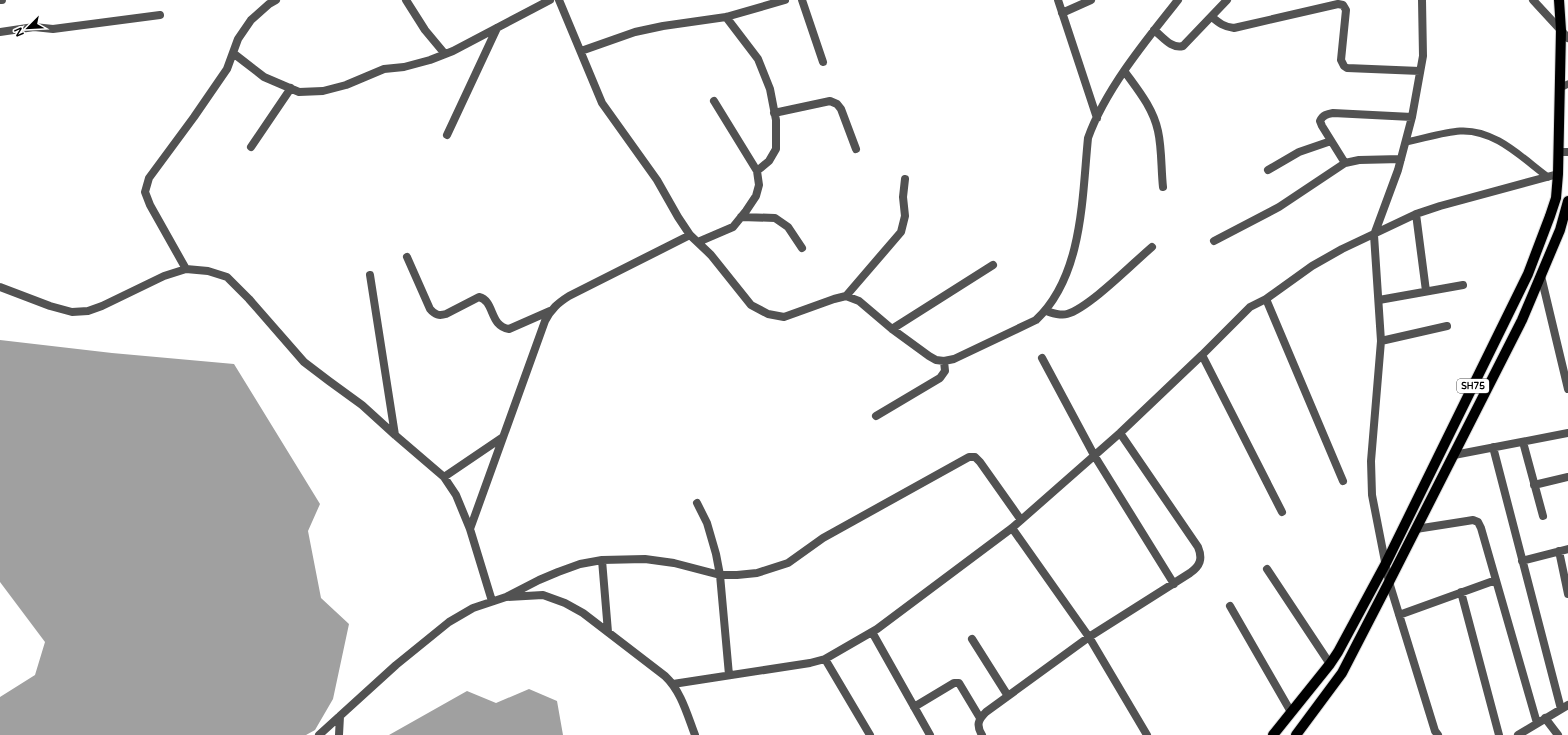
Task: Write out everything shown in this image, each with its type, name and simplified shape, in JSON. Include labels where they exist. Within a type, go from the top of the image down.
[{"type":"main road","name":"SH75","points":[[1273,735],[1330,664],[1386,563],[1528,274],[1556,198],[1558,174],[1563,152],[1564,27],[1559,0]]},
{"type":"main road","name":"SH75","points":[[1296,735],[1342,673],[1389,582],[1522,320],[1542,276],[1568,206]]},
{"type":"street","points":[[186,269],[150,205],[146,192],[149,178],[194,117],[227,68],[238,39],[251,20],[269,4],[276,0]]},
{"type":"street","points":[[406,0],[425,30],[445,54]]},
{"type":"street","points":[[233,53],[264,77],[299,92],[323,91],[346,85],[384,69],[404,67],[445,54],[550,0]]},
{"type":"street","points":[[559,0],[602,103],[657,180],[690,235],[711,255],[751,305],[768,314],[784,317],[846,296],[859,301],[892,329],[929,356],[936,360],[944,361],[954,359],[1026,326],[1046,311],[1055,299],[1069,269],[1080,217],[1088,138],[1102,106],[1154,30],[1178,0]]},
{"type":"street","points":[[581,51],[635,32],[663,26],[726,17],[782,0]]},
{"type":"street","points":[[802,0],[823,62]]},
{"type":"street","points":[[1058,0],[1097,118]]},
{"type":"street","points":[[1062,13],[1091,0]]},
{"type":"street","points":[[1154,30],[1173,46],[1182,46],[1227,0]]},
{"type":"street","points":[[1422,0],[1423,56],[1412,117],[1401,159],[1374,235],[1379,300],[1380,341],[1371,460],[1372,495],[1389,582],[1435,731],[1438,735]]},
{"type":"street","points":[[1533,0],[1564,27]]},
{"type":"street","points":[[1212,17],[1226,28],[1234,28],[1338,4],[1343,5],[1346,10],[1341,60],[1344,66],[1347,68],[1420,71]]},
{"type":"street","points":[[0,32],[34,27],[53,29],[160,15]]},
{"type":"street","points":[[726,17],[758,59],[770,88],[774,113],[776,149],[769,161],[757,171]]},
{"type":"street","points":[[447,135],[497,28]]},
{"type":"street","points":[[1125,72],[1142,95],[1153,114],[1159,132],[1162,187]]},
{"type":"street","points":[[251,147],[291,88]]},
{"type":"street","points":[[698,242],[733,226],[756,196],[759,185],[757,171],[714,101]]},
{"type":"street","points":[[774,113],[830,101],[837,104],[841,109],[856,149]]},
{"type":"street","points":[[1345,162],[1320,121],[1326,114],[1333,113],[1412,117]]},
{"type":"street","points":[[1268,170],[1299,152],[1331,141]]},
{"type":"street","points":[[1214,241],[1279,206],[1345,162],[1359,160],[1401,159]]},
{"type":"street","points":[[673,684],[810,663],[825,659],[872,632],[1012,528],[1120,433],[1250,307],[1266,299],[1312,266],[1342,249],[1416,214],[1558,174]]},
{"type":"street","points":[[846,296],[901,232],[905,216],[903,197],[906,179]]},
{"type":"street","points":[[1416,214],[1426,291]]},
{"type":"street","points":[[741,217],[775,218],[788,227],[802,248]]},
{"type":"street","points":[[470,529],[545,321],[550,311],[559,302],[569,296],[690,235]]},
{"type":"street","points":[[1046,311],[1059,314],[1068,314],[1082,306],[1101,292],[1152,247]]},
{"type":"street","points":[[407,257],[430,309],[434,314],[441,316],[480,297],[484,298],[487,302],[497,323],[502,328],[509,329],[550,311]]},
{"type":"street","points":[[892,329],[994,265]]},
{"type":"street","points":[[0,287],[72,312],[88,311],[102,306],[164,276],[186,269],[208,272],[227,277],[249,299],[304,362],[362,404],[395,435],[444,477],[456,495],[470,529],[492,601]]},
{"type":"street","points":[[370,275],[395,435]]},
{"type":"street","points":[[1542,276],[1568,389]]},
{"type":"street","points":[[1379,300],[1463,285]]},
{"type":"street","points":[[1266,299],[1343,481]]},
{"type":"street","points":[[1380,341],[1447,326]]},
{"type":"street","points":[[1202,355],[1282,512]]},
{"type":"street","points":[[1042,358],[1094,455],[1174,584]]},
{"type":"street","points":[[876,416],[940,378],[944,371],[944,361]]},
{"type":"street","points":[[982,735],[978,729],[980,718],[1089,637],[1174,584],[1197,568],[1201,562],[1201,554],[1198,548],[1120,433]]},
{"type":"street","points":[[1454,455],[1568,433]]},
{"type":"street","points":[[444,477],[503,437]]},
{"type":"street","points":[[1523,442],[1543,516]]},
{"type":"street","points":[[1493,447],[1522,561],[1564,707],[1518,735]]},
{"type":"street","points":[[318,735],[396,665],[449,622],[473,608],[506,597],[539,580],[580,564],[602,560],[645,559],[674,563],[720,574],[736,575],[757,573],[788,563],[823,538],[969,457],[975,457],[980,462],[1021,520]]},
{"type":"street","points":[[1534,485],[1568,477]]},
{"type":"street","points":[[696,503],[707,524],[720,574],[729,675]]},
{"type":"street","points":[[1416,529],[1473,520],[1478,522],[1537,723]]},
{"type":"street","points":[[1012,528],[1089,637],[1147,735]]},
{"type":"street","points":[[1522,561],[1568,549]]},
{"type":"street","points":[[1559,551],[1568,594]]},
{"type":"street","points":[[602,560],[608,632]]},
{"type":"street","points":[[1267,570],[1330,664]]},
{"type":"street","points":[[1399,615],[1496,580]]},
{"type":"street","points":[[1461,592],[1499,735]]},
{"type":"street","points":[[506,597],[543,595],[565,603],[583,613],[673,684],[679,694],[695,735]]},
{"type":"street","points":[[1230,606],[1292,712]]},
{"type":"street","points":[[872,632],[930,735]]},
{"type":"street","points":[[972,639],[1008,696]]},
{"type":"street","points":[[825,659],[870,735]]},
{"type":"street","points":[[914,707],[954,683],[959,683],[980,718]]},
{"type":"street","points":[[339,735],[340,716]]},
{"type":"street","points":[[1545,718],[1558,735]]},
{"type":"lane","points":[[1406,142],[1460,131],[1479,132],[1495,138],[1548,177]]},
{"type":"shaded area","points":[[0,340],[112,353],[234,364],[320,504],[308,531],[321,598],[349,624],[333,699],[315,730],[306,735],[0,735],[0,697],[35,675],[45,642],[0,582]]},
{"type":"shaded area","points":[[529,689],[557,701],[563,735],[389,735],[467,691],[496,703]]}]
